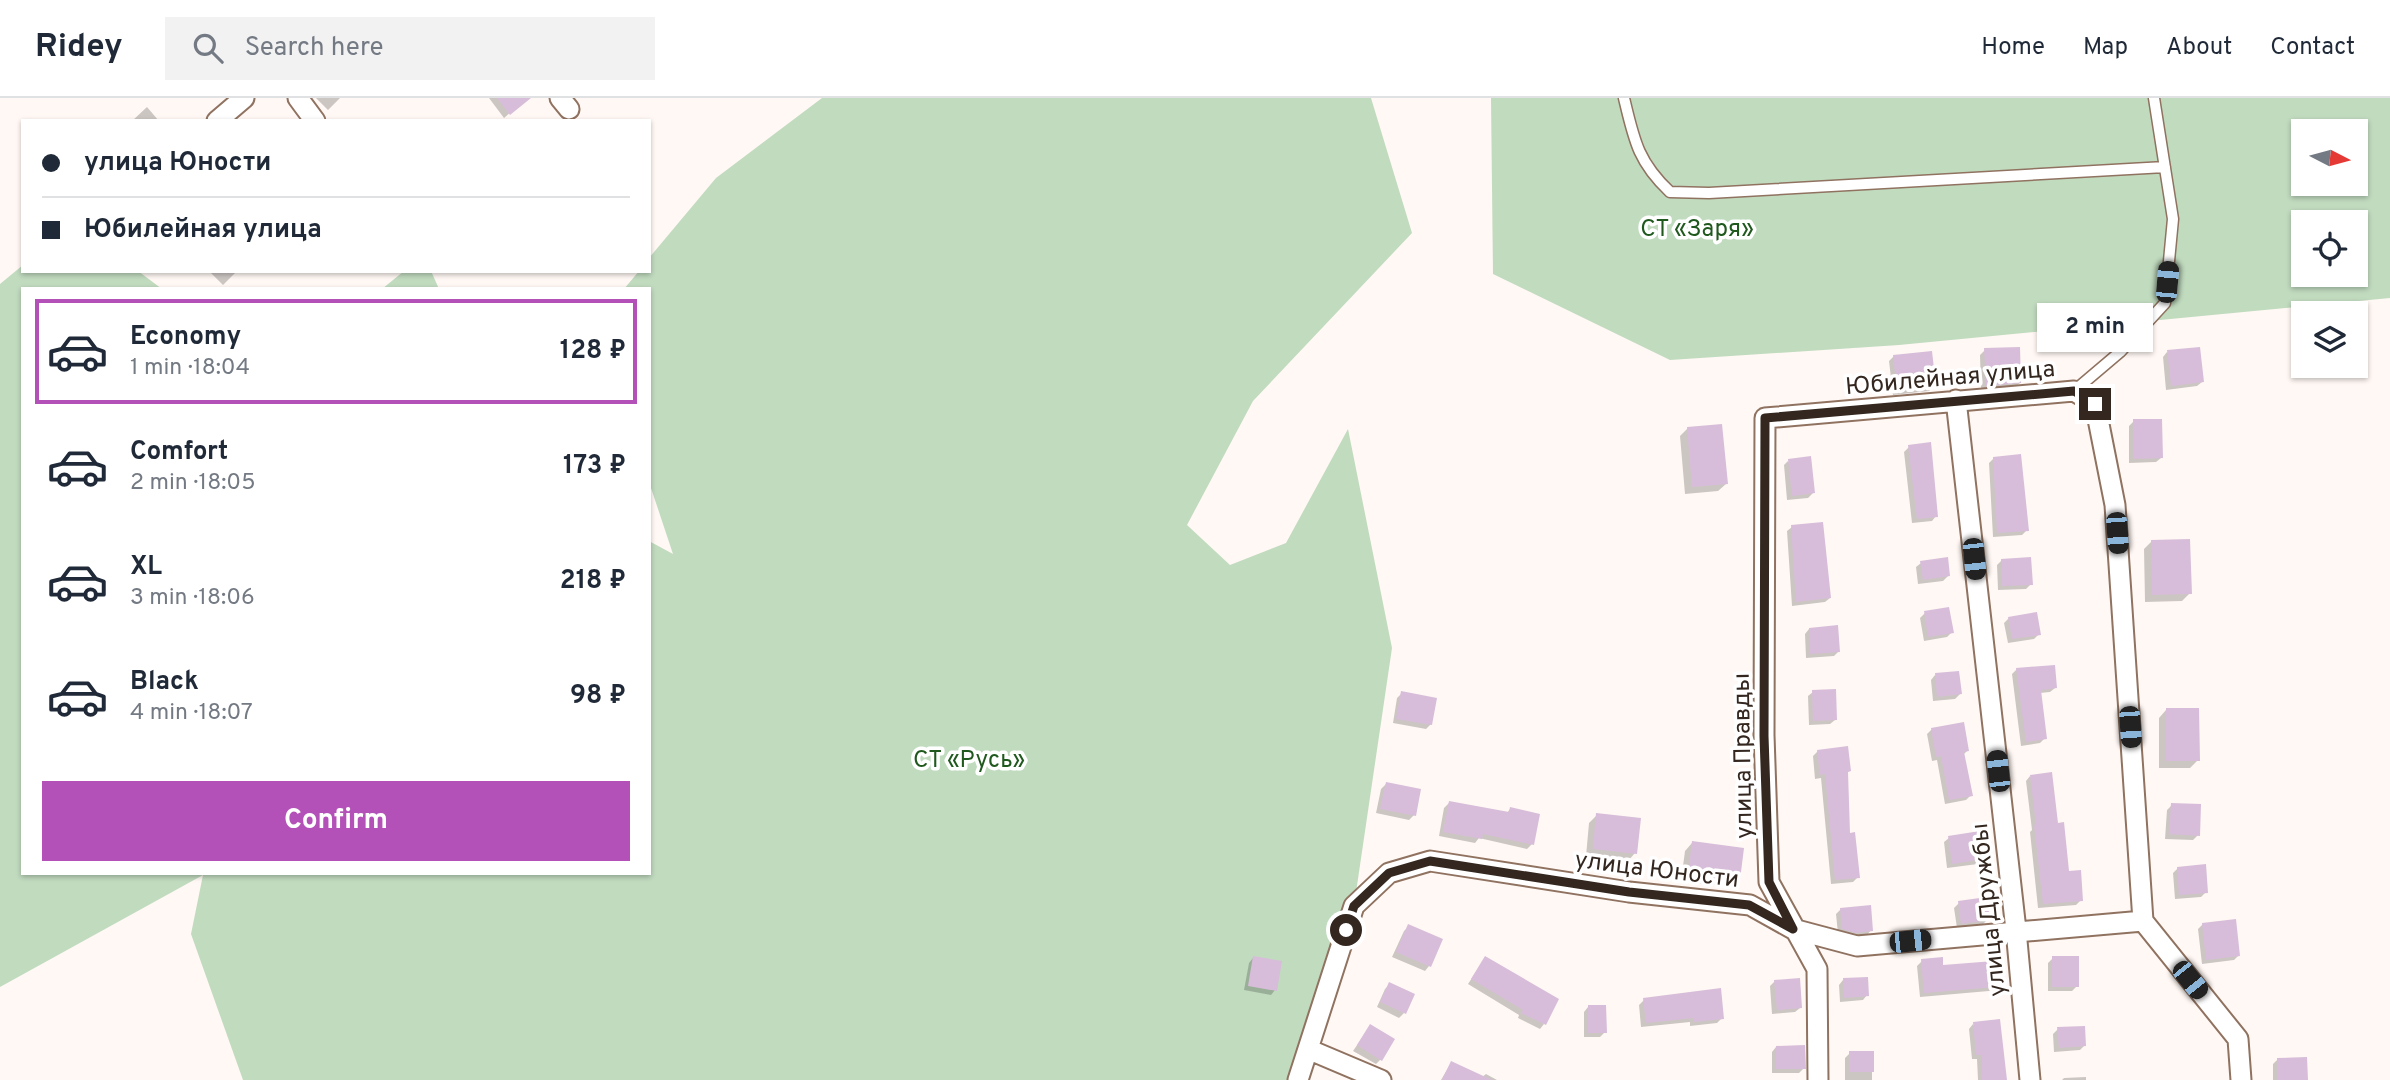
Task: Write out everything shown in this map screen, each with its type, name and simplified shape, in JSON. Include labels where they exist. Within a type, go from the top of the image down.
[{"type":"street","points":[[219,119],[244,98]]},
{"type":"street","points":[[298,98],[314,119]]},
{"type":"street","name":"Юбилейная улица","points":[[1765,418],[2074,391],[2095,404],[2115,505],[2143,921]]},
{"type":"street","name":"улица Дружбы","points":[[1956,400],[2030,1080]]},
{"type":"street","name":"улица Правды","points":[[1765,418],[1764,736],[1769,882],[1817,969],[1818,1080]]},
{"type":"street","name":"улица Юности","points":[[1298,1080],[1310,1050],[1354,906],[1389,873],[1430,861],[1629,892],[1749,905],[1793,929],[1857,946],[2015,930],[2143,921]]},
{"type":"street","points":[[2143,921],[2238,1039],[2241,1080]]},
{"type":"street","points":[[1310,1050],[1381,1080]]},
{"type":"lane","points":[[1624,98],[1635,145],[1653,176],[1671,192],[1723,192],[2165,167]]},
{"type":"lane","points":[[2074,391],[2120,352],[2165,303],[2173,219],[2154,98]]},
{"type":"green space","name":"СТ «Русь»","points":[[822,98],[1371,98],[1412,233],[1253,401],[1187,525],[1230,565],[1286,543],[1348,429],[1392,648],[1354,906],[1298,1080],[243,1080],[191,934],[203,875],[651,875],[651,542],[673,554],[651,488],[651,287],[626,287],[637,273],[651,273],[651,256],[716,178]]},
{"type":"green space","name":"СТ «Заря»","points":[[1491,98],[2390,98],[2390,298],[2291,301],[2291,307],[1899,345],[1670,360],[1493,274]]},
{"type":"green space","name":"СТ «Русь»","points":[[21,267],[21,273],[141,273],[159,287],[21,287],[21,875],[203,875],[0,987],[0,284]]},
{"type":"green space","points":[[402,273],[432,273],[438,287],[384,287]]},
{"type":"building","points":[[497,98],[531,98],[510,115]]},
{"type":"building","points":[[2020,347],[2021,383],[1986,386],[1984,348]]},
{"type":"building","points":[[2200,347],[2204,382],[2171,386],[2167,350]]},
{"type":"building","points":[[1932,351],[1936,387],[1897,391],[1893,355]]},
{"type":"building","points":[[2133,419],[2162,419],[2163,458],[2133,459]]},
{"type":"building","points":[[1722,424],[1728,484],[1692,487],[1687,427]]},
{"type":"building","points":[[1931,442],[1938,517],[1917,519],[1908,445]]},
{"type":"building","points":[[2021,454],[2029,531],[1997,533],[1993,457]]},
{"type":"building","points":[[1811,456],[1815,493],[1792,496],[1788,459]]},
{"type":"building","points":[[1823,522],[1831,598],[1796,602],[1791,525]]},
{"type":"building","points":[[2190,539],[2192,594],[2152,595],[2151,540]]},
{"type":"building","points":[[1948,557],[1950,576],[1923,580],[1920,561]]},
{"type":"building","points":[[2031,557],[2033,585],[2002,586],[2001,559]]},
{"type":"building","points":[[1949,607],[1954,633],[1928,637],[1924,611]]},
{"type":"building","points":[[2037,612],[2041,635],[2012,639],[2008,617]]},
{"type":"building","points":[[1838,625],[1840,652],[1810,654],[1809,628]]},
{"type":"building","points":[[2055,665],[2057,688],[2041,690],[2047,739],[2026,742],[2016,668]]},
{"type":"building","points":[[1959,671],[1962,694],[1937,697],[1935,673]]},
{"type":"building","points":[[1836,689],[1837,720],[1813,721],[1812,690]]},
{"type":"building","points":[[1401,691],[1437,698],[1432,725],[1396,719]]},
{"type":"building","points":[[2166,708],[2199,708],[2200,761],[2166,761]]},
{"type":"building","points":[[1964,722],[1969,751],[1964,752],[1973,796],[1949,800],[1941,756],[1936,757],[1931,728]]},
{"type":"building","points":[[1848,746],[1851,771],[1848,772],[1850,833],[1855,832],[1860,878],[1835,880],[1825,774],[1820,775],[1817,750]]},
{"type":"building","points":[[2052,772],[2058,823],[2064,822],[2069,871],[2081,870],[2083,901],[2043,904],[2030,775]]},
{"type":"building","points":[[1386,782],[1421,789],[1416,816],[1380,809]]},
{"type":"building","points":[[1449,801],[1509,812],[1510,807],[1540,814],[1534,845],[1483,834],[1482,839],[1443,832]]},
{"type":"building","points":[[2171,803],[2201,804],[2200,836],[2169,834]]},
{"type":"building","points":[[1596,813],[1641,818],[1637,854],[1593,849]]},
{"type":"building","points":[[1980,831],[1984,859],[1952,864],[1948,836]]},
{"type":"building","points":[[1692,841],[1744,848],[1740,880],[1688,874]]},
{"type":"building","points":[[2206,864],[2208,893],[2179,895],[2177,867]]},
{"type":"building","points":[[1987,897],[1990,920],[1961,924],[1958,901]]},
{"type":"building","points":[[1871,905],[1873,931],[1855,933],[1842,929],[1840,908]]},
{"type":"building","points":[[2236,919],[2240,956],[2206,960],[2202,923]]},
{"type":"building","points":[[1408,924],[1443,939],[1431,967],[1396,952]]},
{"type":"building","points":[[1253,956],[1282,961],[1277,991],[1248,986]]},
{"type":"building","points":[[1485,956],[1559,999],[1546,1025],[1521,1013],[1523,1010],[1471,979]]},
{"type":"building","points":[[2052,956],[2079,956],[2079,987],[2052,987]]},
{"type":"building","points":[[1943,957],[1943,965],[1994,961],[1996,987],[1924,993],[1921,959]]},
{"type":"building","points":[[1868,977],[1869,996],[1844,998],[1843,978]]},
{"type":"building","points":[[1800,978],[1802,1008],[1777,1010],[1774,980]]},
{"type":"building","points":[[1389,982],[1415,994],[1406,1014],[1380,1002]]},
{"type":"building","points":[[1721,988],[1724,1019],[1694,1022],[1694,1018],[1646,1023],[1643,998]]},
{"type":"building","points":[[1588,1005],[1606,1005],[1607,1033],[1588,1033]]},
{"type":"building","points":[[2000,1019],[2007,1080],[1982,1080],[1982,1055],[1976,1055],[1973,1022]]},
{"type":"building","points":[[1370,1024],[1395,1039],[1382,1061],[1357,1045]]},
{"type":"building","points":[[2085,1026],[2086,1046],[2059,1048],[2057,1027]]},
{"type":"building","points":[[1805,1045],[1806,1069],[1776,1069],[1776,1046]]},
{"type":"building","points":[[1849,1051],[1874,1051],[1874,1072],[1849,1072]]},
{"type":"building","points":[[2307,1057],[2308,1080],[2277,1080],[2277,1058]]},
{"type":"building","points":[[1451,1061],[1492,1080],[1442,1080]]},
{"type":"route","points":[[1346,930],[1354,906],[1389,873],[1430,861],[1629,892],[1749,905],[1793,929],[1769,882],[1764,736],[1765,418],[2074,391],[2095,404]]}]
